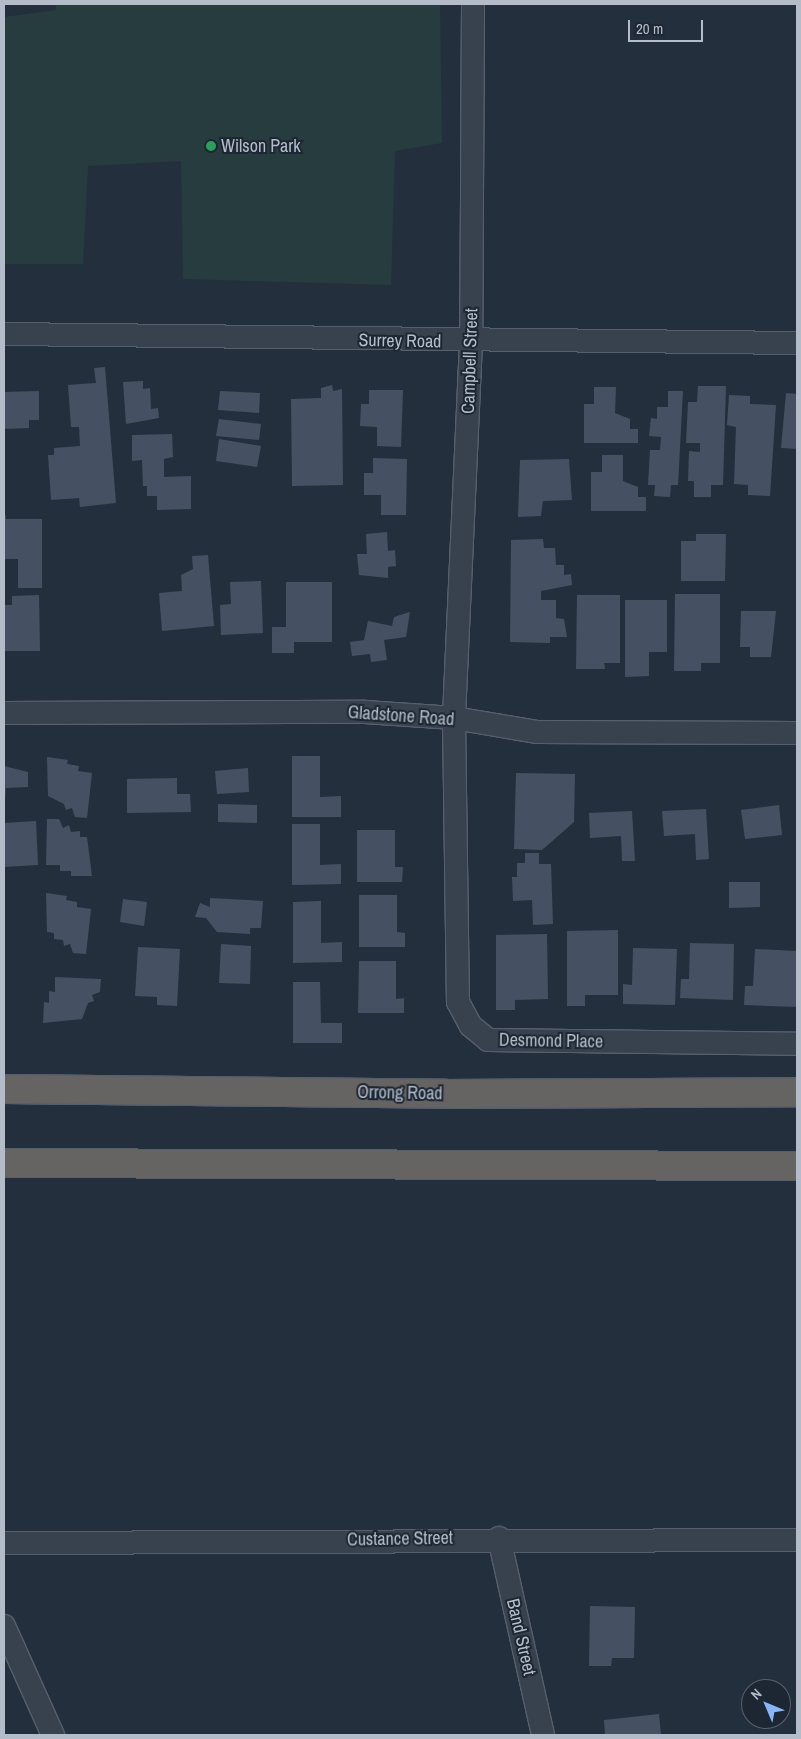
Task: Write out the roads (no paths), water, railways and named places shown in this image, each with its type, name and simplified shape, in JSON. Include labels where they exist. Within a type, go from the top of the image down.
[{"type":"highway","name":"Orrong Road","points":[[4,1089],[797,1092]]},
{"type":"highway","points":[[4,1163],[797,1166]]},
{"type":"street","name":"Campbell Street","points":[[454,718],[472,342],[473,4]]},
{"type":"street","name":"Surrey Road","points":[[4,334],[472,342],[797,343]]},
{"type":"street","name":"Gladstone Road","points":[[4,713],[365,712],[454,718],[538,732],[797,733]]},
{"type":"street","name":"Desmond Place","points":[[454,718],[458,1002],[471,1026],[488,1040],[797,1044]]},
{"type":"street","name":"Custance Street","points":[[4,1543],[499,1538],[797,1540]]},
{"type":"street","name":"Band Street","points":[[499,1538],[544,1735]]},
{"type":"street","points":[[4,1626],[53,1735]]},
{"type":"place","name":"Wilson Park","points":[[211,146]]}]
